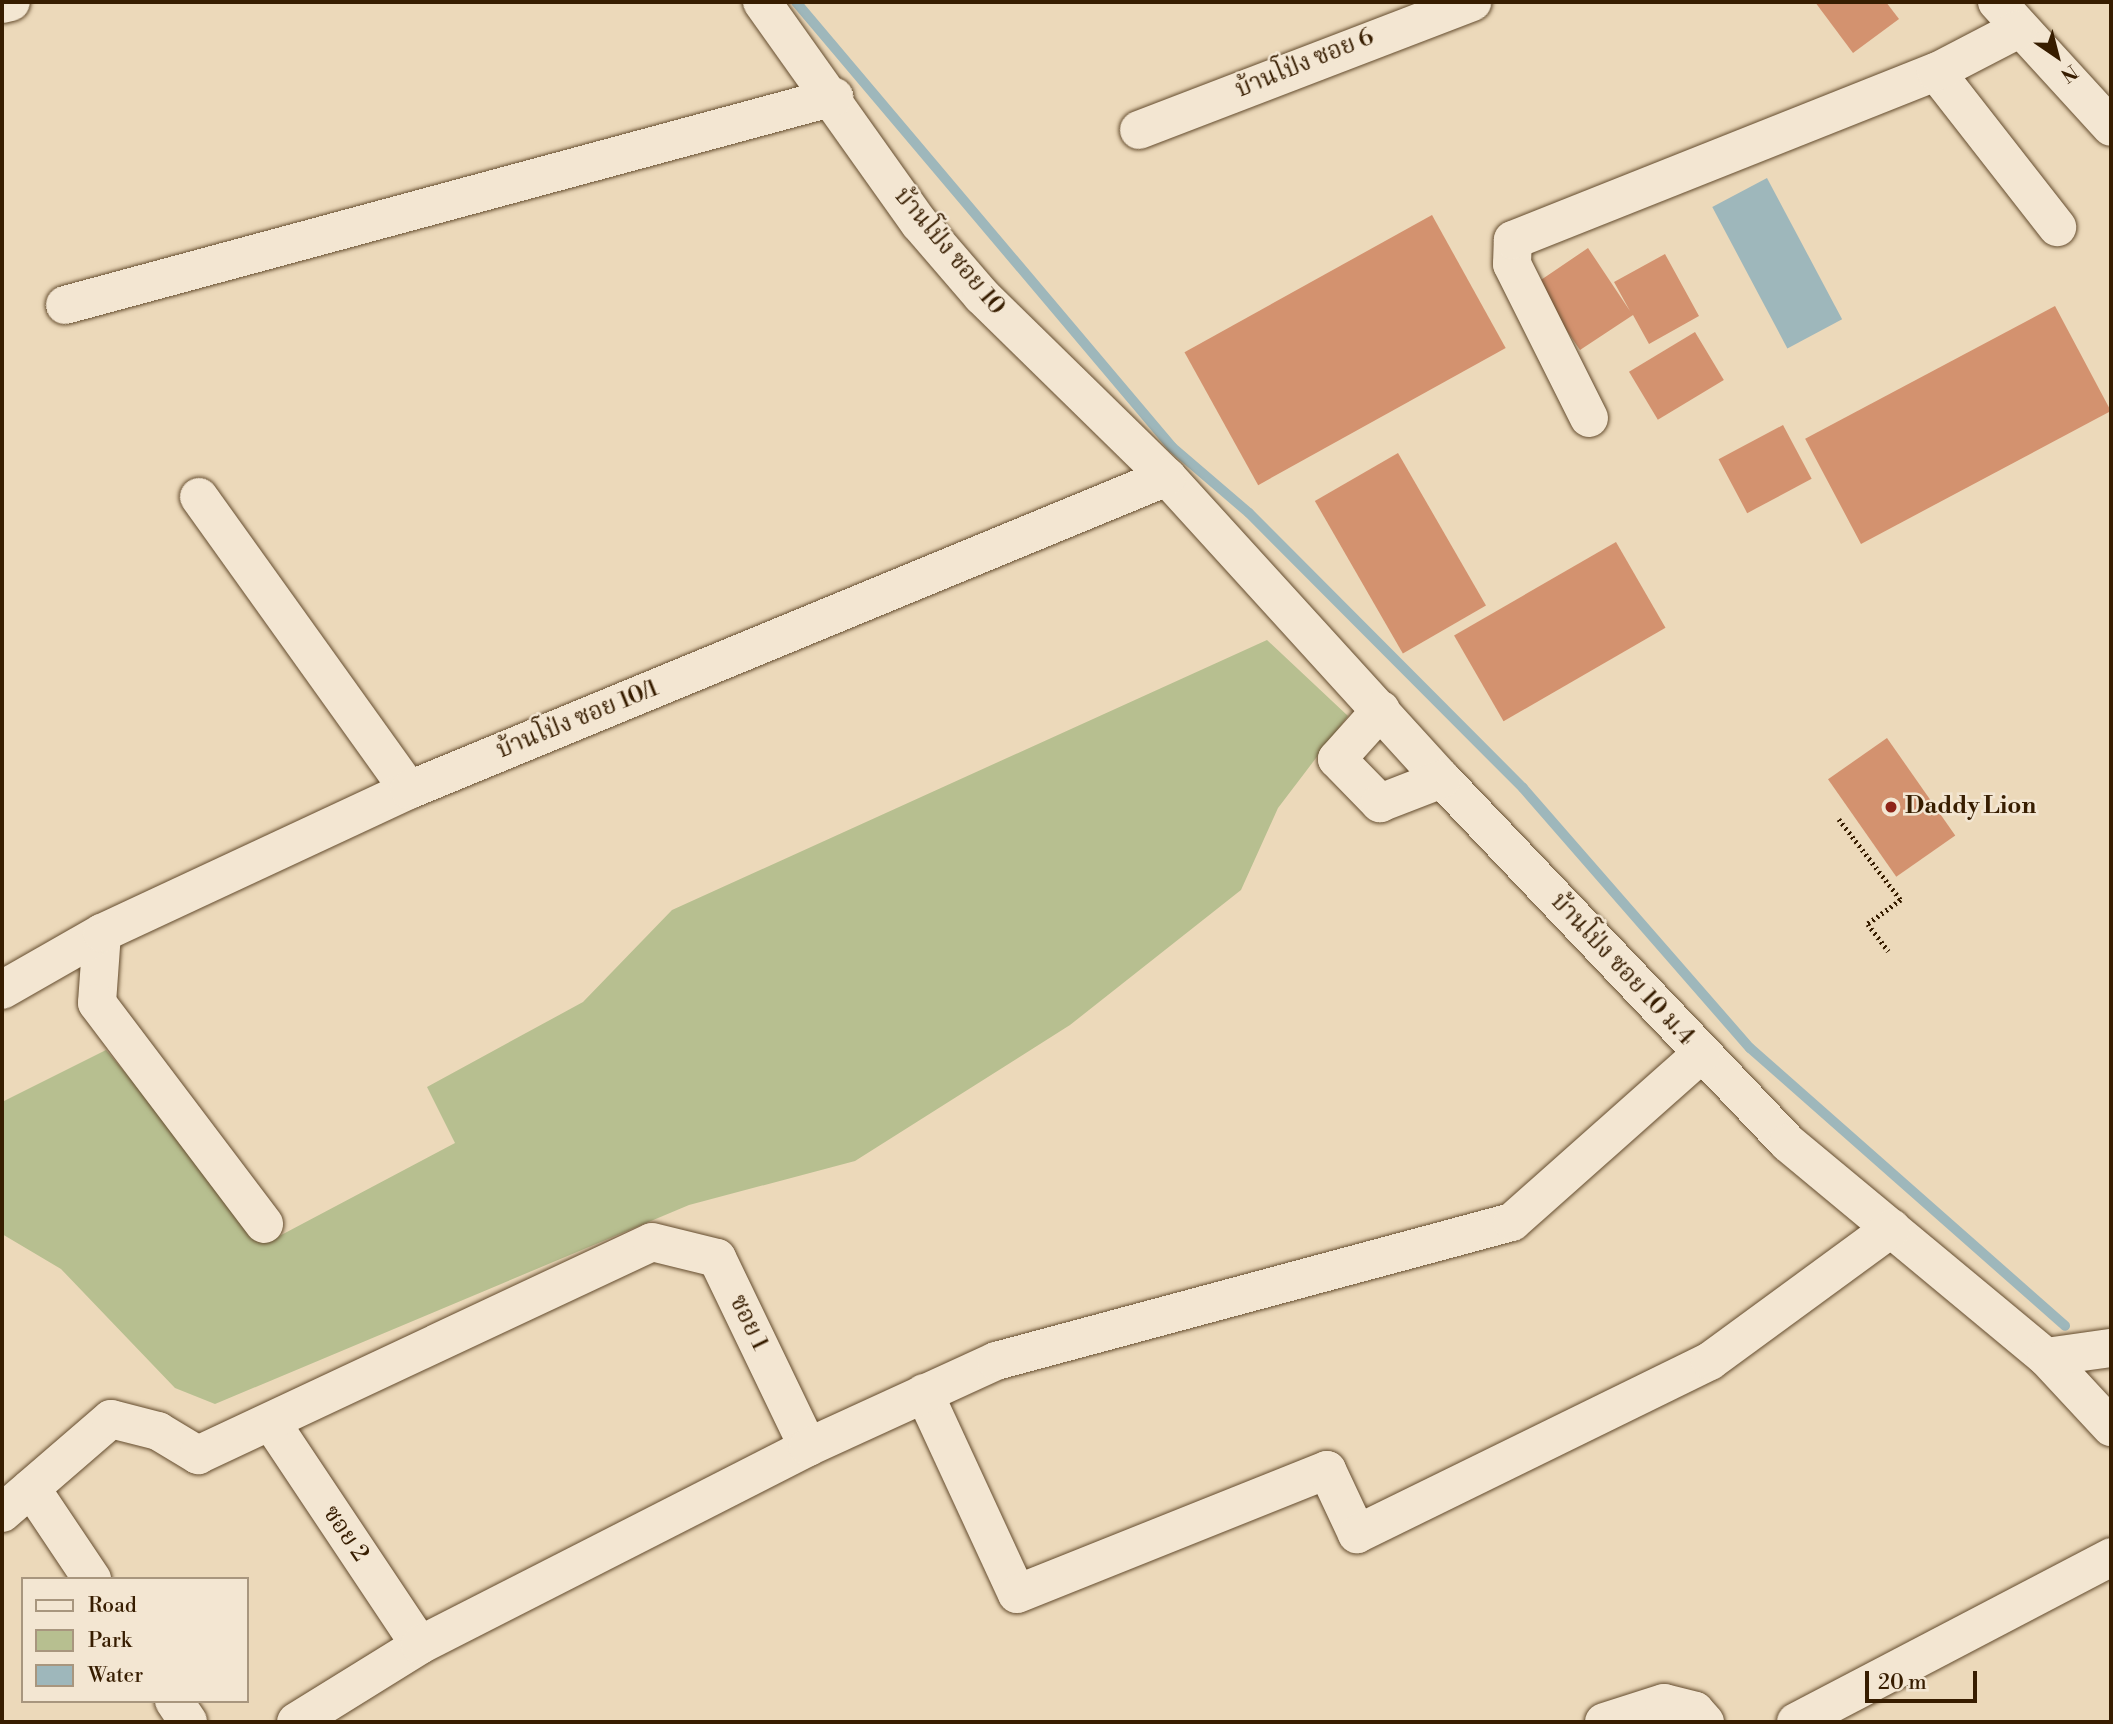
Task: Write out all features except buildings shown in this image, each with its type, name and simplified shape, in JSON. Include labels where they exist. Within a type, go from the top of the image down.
[{"type":"street","points":[[2,4],[11,2]]},
{"type":"street","name":"บ้านโป่ง ซอย 10","points":[[762,2],[834,97],[920,224],[982,296],[1167,477]]},
{"type":"street","name":"บ้านโป่ง ซอย 6","points":[[1139,130],[1472,2]]},
{"type":"street","points":[[1589,418],[1512,264],[1513,240],[1936,72],[2008,15],[2111,127]]},
{"type":"street","points":[[1936,72],[2057,227]]},
{"type":"street","points":[[65,305],[834,97]]},
{"type":"street","name":"บ้านโป่ง ซอย 10 ม.4","points":[[1167,477],[1442,779],[1788,1143],[2046,1357],[2111,1427]]},
{"type":"street","name":"บ้านโป่ง ซอย 10/1","points":[[2,990],[102,933],[410,790],[1167,477]]},
{"type":"street","points":[[199,497],[410,790]]},
{"type":"street","points":[[1381,710],[1337,759],[1380,803],[1442,779]]},
{"type":"street","points":[[102,933],[97,1003],[264,1224]]},
{"type":"street","points":[[296,1722],[419,1646],[807,1447],[996,1361],[1512,1222],[1701,1054]]},
{"type":"street","points":[[924,1393],[1017,1594],[1327,1470],[1357,1534],[1710,1361],[1892,1228]]},
{"type":"street","name":"ซอย 1","points":[[271,1422],[652,1242],[717,1258],[807,1447]]},
{"type":"street","points":[[2046,1357],[2111,1348]]},
{"type":"street","points":[[2,1513],[111,1419],[158,1431],[198,1455],[271,1422]]},
{"type":"street","name":"ซอย 2","points":[[271,1422],[419,1646]]},
{"type":"street","points":[[31,1488],[91,1577]]},
{"type":"street","points":[[1796,1722],[2111,1557]]},
{"type":"street","points":[[175,1703],[188,1722]]},
{"type":"street","points":[[1604,1722],[1664,1703],[1695,1711],[1705,1722]]},
{"type":"path","points":[[1839,819],[1901,900],[1868,924],[1888,951]]},
{"type":"green space","points":[[1267,640],[1348,716],[1278,808],[1241,890],[1070,1025],[855,1161],[689,1205],[215,1404],[175,1388],[61,1269],[2,1234],[2,1102],[106,1050],[268,1242],[455,1143],[427,1087],[583,1002],[672,910]]},
{"type":"water","points":[[1767,178],[1842,319],[1787,348],[1712,207]]},
{"type":"waterway","points":[[796,2],[1172,447],[1249,513],[1523,788],[1750,1048],[2065,1326]]},
{"type":"place","name":"Daddy Lion","points":[[1891,807]]}]
